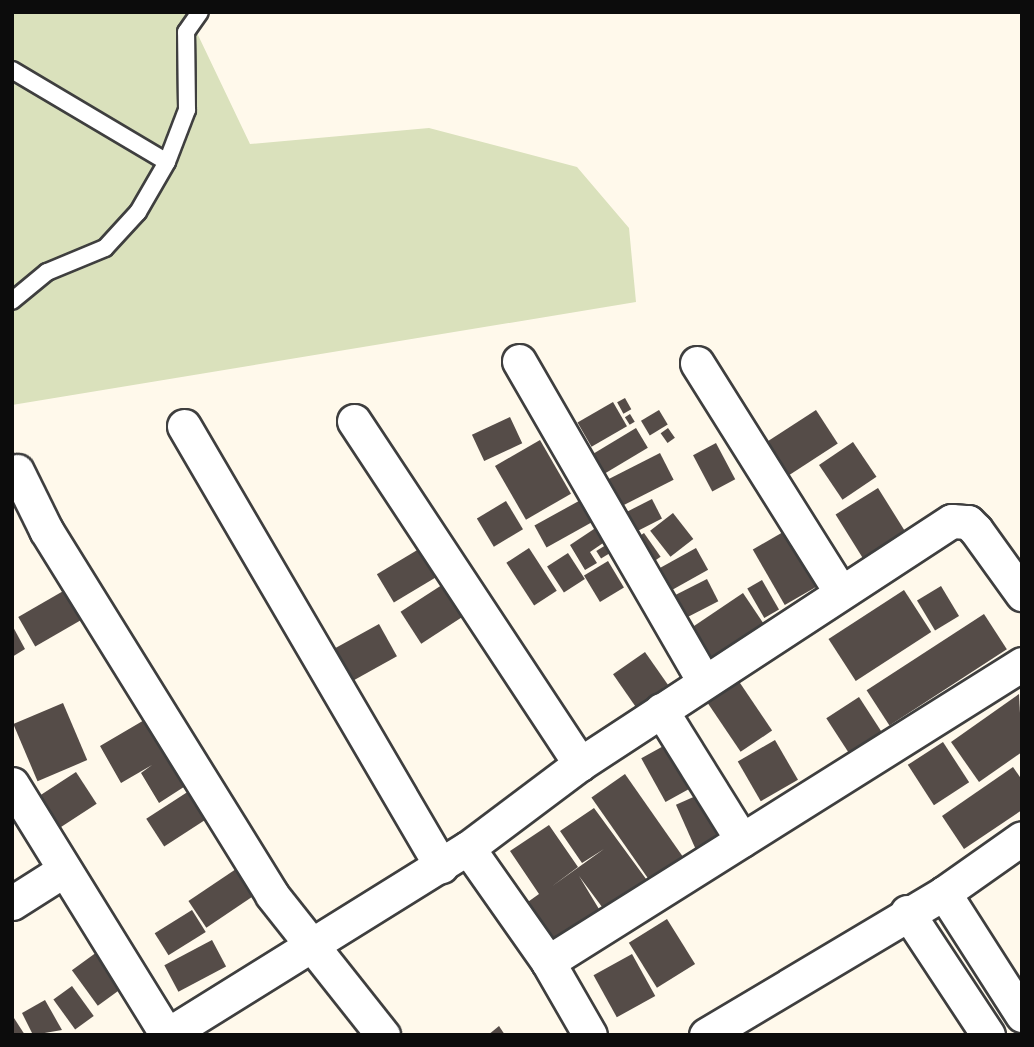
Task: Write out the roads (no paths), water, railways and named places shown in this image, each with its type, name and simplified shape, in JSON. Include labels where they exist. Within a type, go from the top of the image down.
[{"type":"street","points":[[519,361],[704,681]]},
{"type":"street","points":[[697,363],[840,591]]},
{"type":"street","points":[[354,421],[580,764]]},
{"type":"street","points":[[184,426],[441,866]]},
{"type":"street","points":[[17,471],[46,530],[272,895],[313,942],[383,1035]]},
{"type":"street","points":[[12,784],[167,1035],[313,942],[441,866],[580,764],[661,709],[840,591],[959,520],[976,530],[1022,594]]},
{"type":"street","points":[[548,962],[1022,664]]},
{"type":"street","points":[[661,709],[742,840]]},
{"type":"street","points":[[706,1035],[944,892],[1022,838]]},
{"type":"street","points":[[468,848],[548,962],[590,1035]]},
{"type":"street","points":[[12,903],[64,870]]},
{"type":"street","points":[[944,892],[1022,1015]]},
{"type":"street","points":[[907,912],[988,1035]]},
{"type":"lane","points":[[12,301],[47,272],[105,248],[138,212],[167,162],[187,110],[186,32],[200,12]]},
{"type":"lane","points":[[12,70],[167,162]]}]
